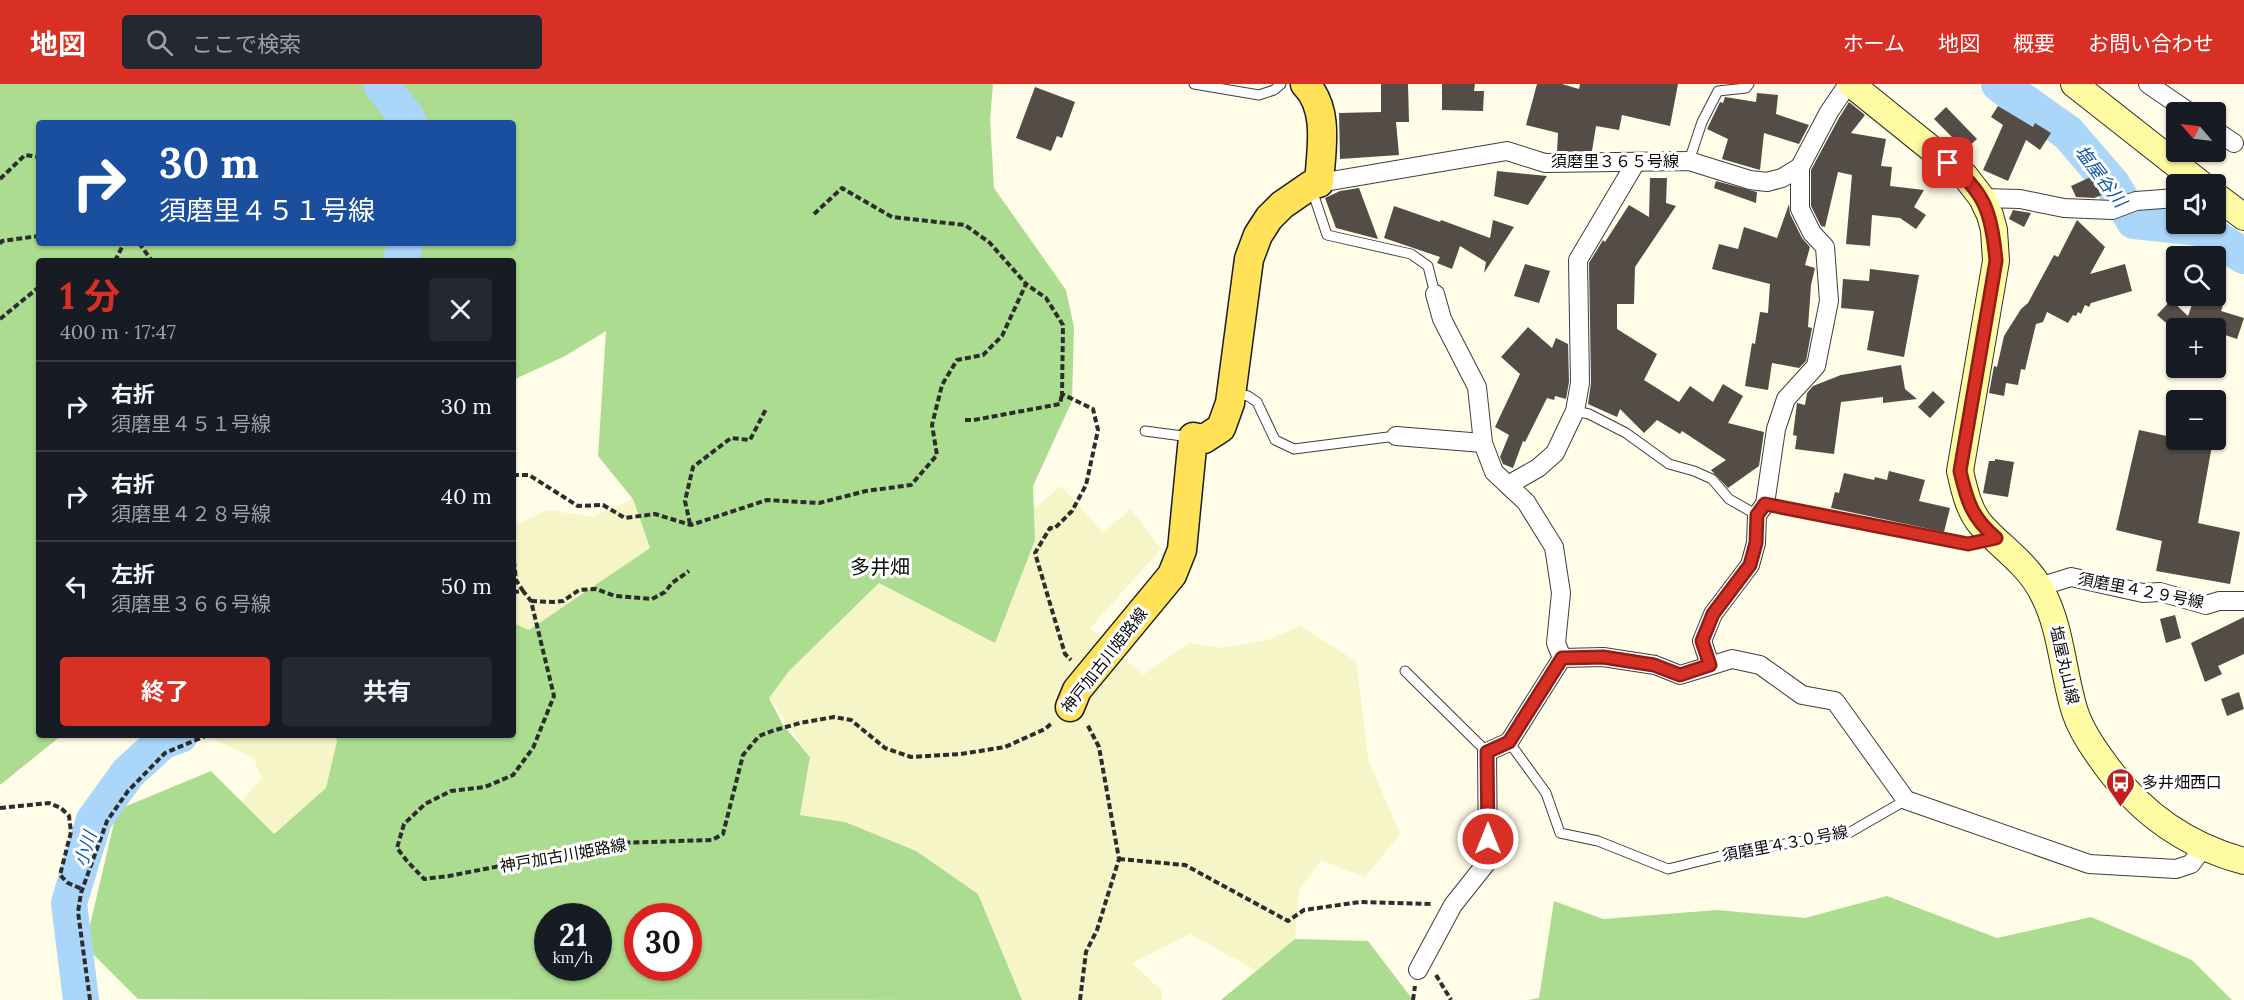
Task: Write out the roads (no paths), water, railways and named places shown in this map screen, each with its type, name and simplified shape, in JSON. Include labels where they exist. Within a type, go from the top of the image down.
[{"type":"main road","points":[[1193,437],[1204,439],[1221,428],[1230,403],[1249,259],[1258,235],[1269,218],[1282,205],[1315,184],[1322,120],[1314,93],[1305,84]]},
{"type":"main road","name":"神戸加古川姫路線","points":[[1070,707],[1077,690],[1173,575],[1182,550],[1193,437]]},
{"type":"street","points":[[1710,665],[1702,641],[1713,614],[1750,565],[1776,429],[1786,399],[1816,366],[1829,301],[1825,248],[1812,233],[1800,209],[1800,167],[1829,112],[1849,84]]},
{"type":"street","name":"塩屋丸山線","points":[[1849,84],[1965,176],[1982,198],[1990,215],[1994,230],[1996,261],[1960,471],[1965,494],[1980,525],[1996,538],[2040,587],[2056,624],[2075,713],[2087,738],[2118,783],[2161,823],[2203,848],[2244,861]]},
{"type":"street","points":[[2074,84],[2188,174]]},
{"type":"street","points":[[2148,84],[2174,102]]},
{"type":"street","name":"須磨里３６５号線","points":[[1315,184],[1507,151],[1545,163],[1689,161],[1750,180],[1767,182],[1782,178],[1800,167]]},
{"type":"street","points":[[1508,485],[1538,468],[1555,453],[1575,411],[1580,383],[1578,260],[1636,162]]},
{"type":"street","points":[[1982,198],[2020,199],[2064,208],[2112,210],[2136,201],[2166,199]]},
{"type":"street","points":[[1436,294],[1442,319],[1477,387],[1483,443],[1494,472],[1526,502],[1554,547],[1561,593],[1556,643],[1562,658]]},
{"type":"street","points":[[1396,435],[1483,443]]},
{"type":"street","name":"須磨里４２９号線","points":[[2040,587],[2071,577],[2081,577],[2143,593],[2160,592],[2206,605],[2219,601],[2244,601]]},
{"type":"street","points":[[1562,658],[1603,657],[1654,665],[1680,675],[1732,659],[1760,665],[1802,695],[1835,701],[1906,800],[2089,864],[2176,869],[2191,864],[2203,848]]},
{"type":"street","points":[[1421,964],[1453,905],[1488,861],[1487,752],[1509,742],[1562,658]]},
{"type":"lane","points":[[1194,84],[1259,95],[1274,90],[1281,84]]},
{"type":"lane","points":[[1689,161],[1702,122],[1718,91],[1746,88],[1749,84]]},
{"type":"lane","points":[[1315,184],[1327,235],[1411,254],[1428,266],[1436,294]]},
{"type":"lane","points":[[1231,393],[1248,396],[1257,402],[1275,440],[1294,449],[1396,435]]},
{"type":"lane","points":[[1575,411],[1589,414],[1626,432],[1669,464],[1713,479],[1729,500],[1761,509],[1968,544],[1996,538]]},
{"type":"lane","points":[[1145,431],[1193,437]]},
{"type":"lane","points":[[1405,671],[1487,752]]},
{"type":"lane","name":"須磨里４３０号線","points":[[1509,742],[1546,793],[1560,833],[1598,841],[1668,869],[1740,851],[1847,834],[1906,800]]},
{"type":"waterway","name":"小川","points":[[381,84],[408,120]]},
{"type":"waterway","name":"塩屋谷川","points":[[1999,84],[2068,133],[2112,184],[2134,221],[2200,228],[2244,256]]},
{"type":"waterway","name":"小川","points":[[402,258],[404,246]]},
{"type":"waterway","name":"小川","points":[[81,1000],[69,903],[94,820],[128,773],[163,741],[172,738]]},
{"type":"place","name":"多井畑西口","points":[[2121,808]]},
{"type":"district","name":"多井畑","points":[[880,566]]}]
